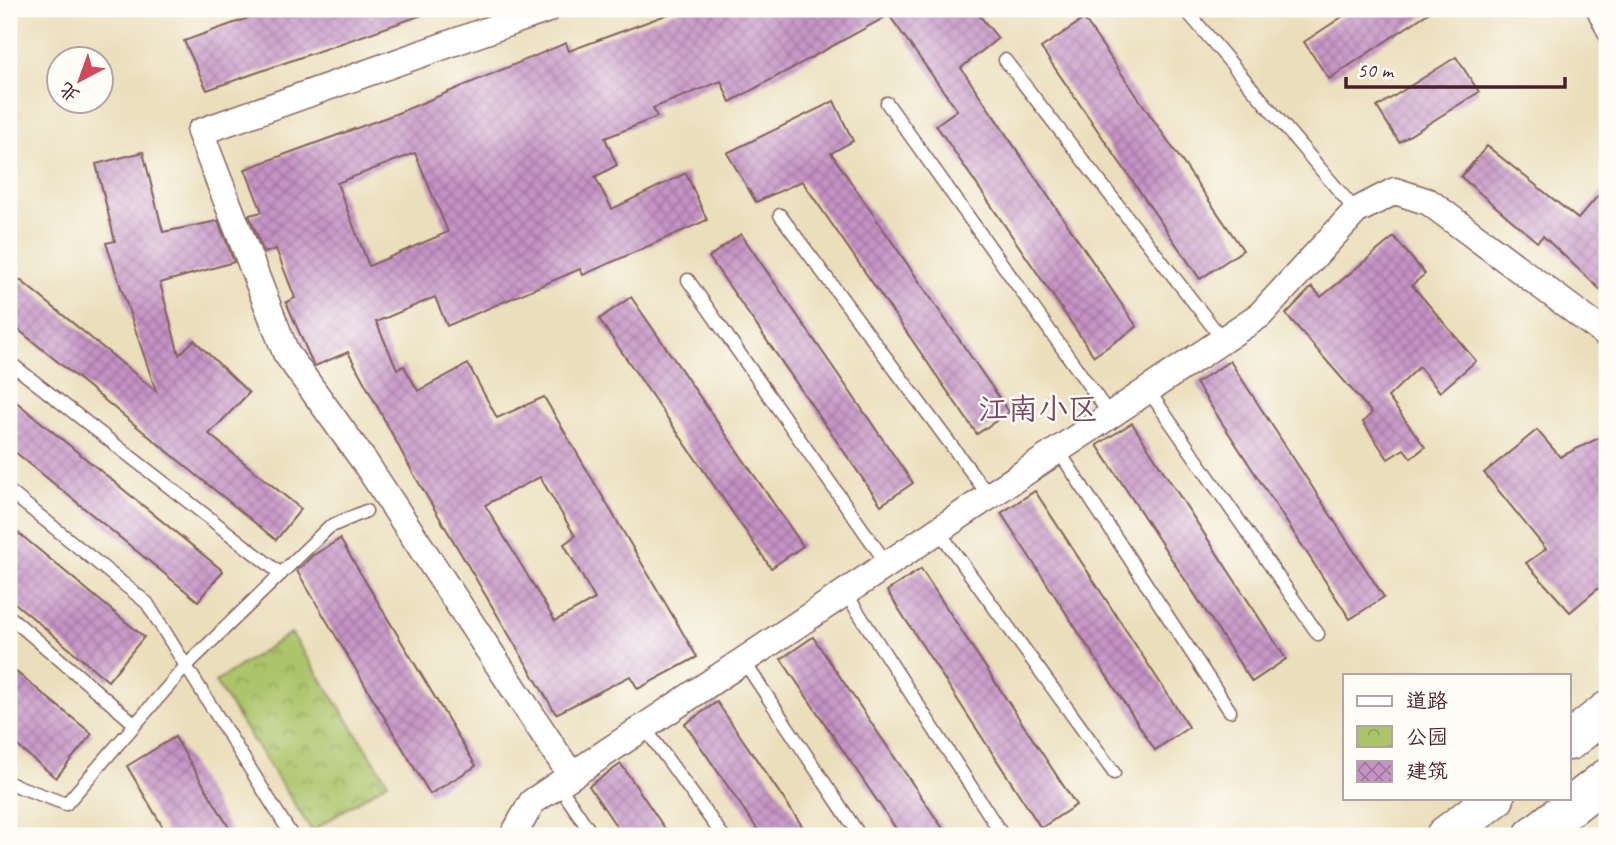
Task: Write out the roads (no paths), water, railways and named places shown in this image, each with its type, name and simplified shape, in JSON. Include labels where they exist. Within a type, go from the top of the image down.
[{"type":"highway","points":[[1570,740],[1607,711]]},
{"type":"highway","points":[[1533,836],[1607,778]]},
{"type":"highway","points":[[1445,836],[1492,800]]},
{"type":"street","points":[[548,9],[200,132],[286,352],[364,461],[565,780]]},
{"type":"street","points":[[513,836],[532,802],[1260,315],[1356,211],[1395,191],[1429,202],[1607,335]]},
{"type":"lane","points":[[1185,9],[1356,211]]},
{"type":"lane","points":[[1592,9],[1607,39]]},
{"type":"lane","points":[[1005,60],[1223,340]]},
{"type":"lane","points":[[887,103],[1110,415]]},
{"type":"lane","points":[[780,215],[989,496]]},
{"type":"lane","points":[[688,280],[887,564]]},
{"type":"lane","points":[[9,362],[281,574]]},
{"type":"lane","points":[[1148,390],[1318,634]]},
{"type":"lane","points":[[1058,450],[1230,711]]},
{"type":"lane","points":[[9,491],[147,603],[292,836]]},
{"type":"lane","points":[[9,783],[66,804],[186,666],[329,527],[366,511]]},
{"type":"lane","points":[[938,530],[1114,773]]},
{"type":"lane","points":[[845,592],[1003,836]]},
{"type":"lane","points":[[9,616],[135,724]]},
{"type":"lane","points":[[743,660],[860,836]]},
{"type":"lane","points":[[644,727],[723,836]]},
{"type":"lane","points":[[565,780],[593,836]]},
{"type":"district","name":"江南小区","points":[[1038,409]]}]
